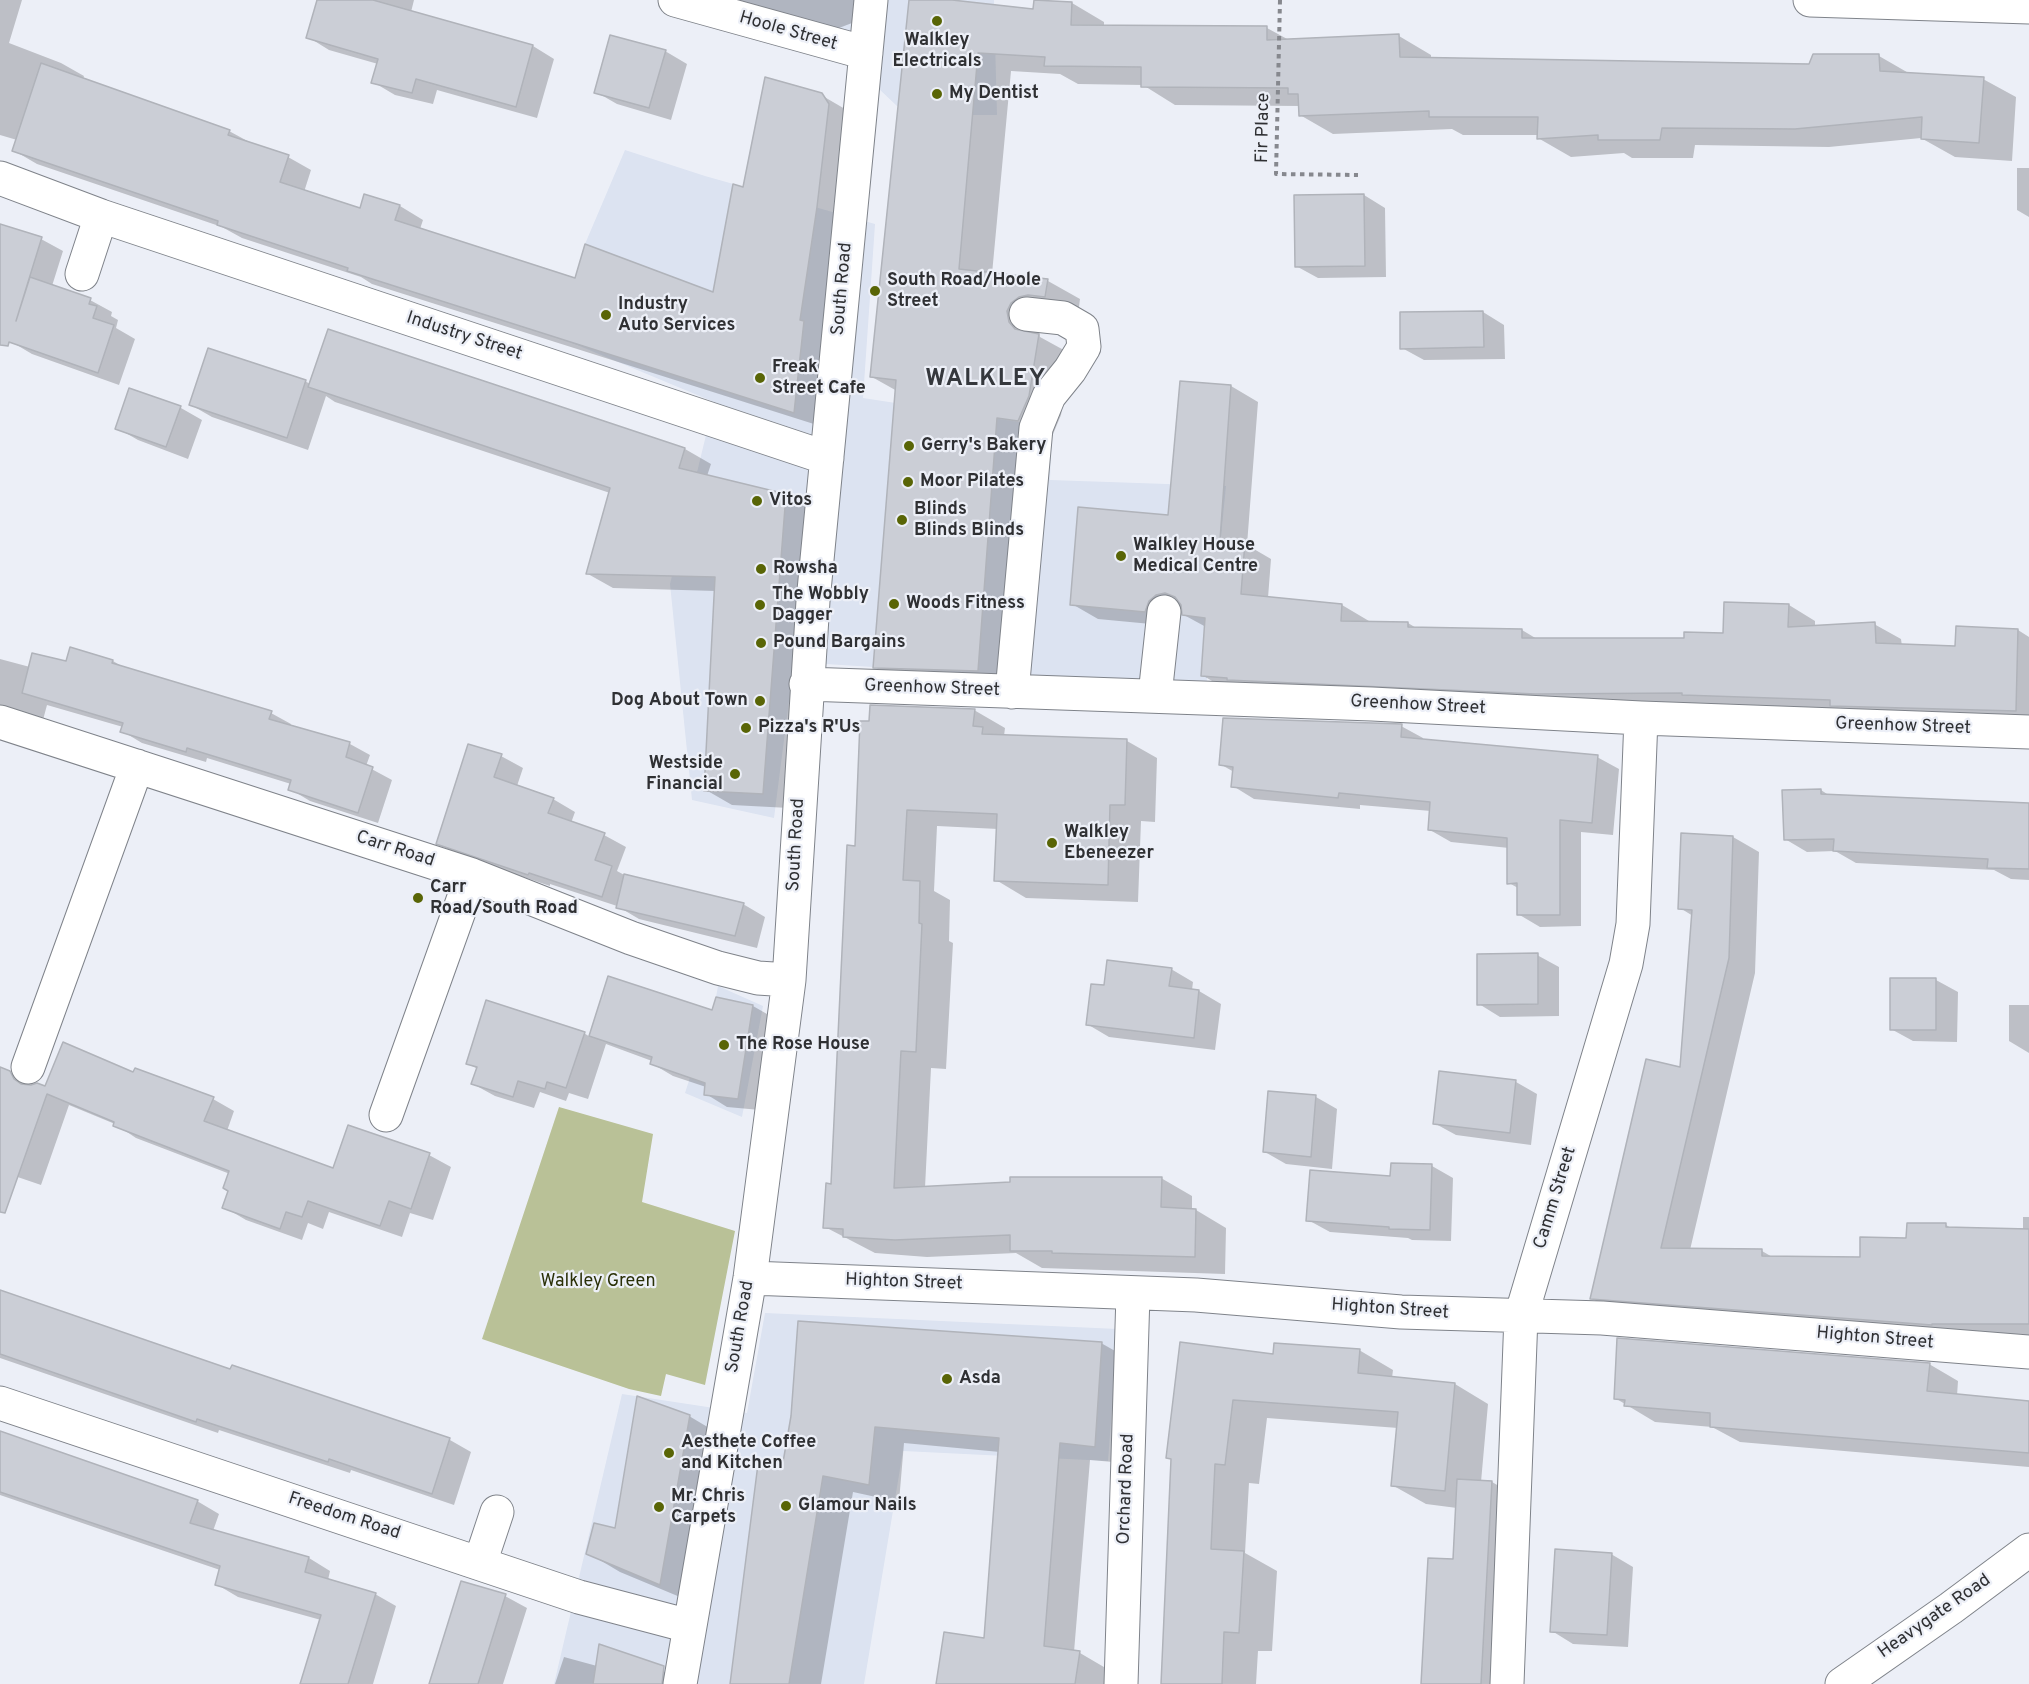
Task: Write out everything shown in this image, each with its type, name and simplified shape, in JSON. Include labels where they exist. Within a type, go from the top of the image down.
[{"type":"street","name":"Hoole Street","points":[[675,0],[866,53]]},
{"type":"street","name":"South Road","points":[[680,1684],[750,1278],[789,980],[806,684],[871,0]]},
{"type":"street","points":[[1810,0],[2029,7]]},
{"type":"street","name":"Industry Street","points":[[13,183],[101,216],[827,458]]},
{"type":"street","points":[[82,274],[101,216]]},
{"type":"street","points":[[1012,692],[1036,428],[1049,396],[1070,370],[1084,347],[1082,329],[1063,318],[1026,314]]},
{"type":"street","points":[[1155,695],[1164,612]]},
{"type":"street","name":"Greenhow Street","points":[[806,684],[1155,695],[1641,718],[2029,732]]},
{"type":"street","name":"Camm Street","points":[[1507,1684],[1521,1316],[1626,964],[1633,924],[1641,718]]},
{"type":"street","name":"Carr Road","points":[[0,722],[472,875],[632,939],[718,968],[758,978],[789,980]]},
{"type":"street","points":[[28,1067],[137,766]]},
{"type":"street","points":[[386,1115],[472,875]]},
{"type":"street","name":"Highton Street","points":[[750,1278],[1196,1295],[1401,1312],[1602,1318],[2029,1352]]},
{"type":"street","name":"Orchard Road","points":[[1121,1684],[1133,1294]]},
{"type":"street","name":"Freedom Road","points":[[0,1403],[579,1597],[689,1626]]},
{"type":"street","points":[[480,1563],[497,1512]]},
{"type":"street","name":"Heavygate Road","points":[[1842,1684],[2029,1550]]},
{"type":"path","name":"Fir Place","points":[[1280,0],[1276,174],[1358,175]]},
{"type":"shaded area","points":[[712,0],[994,0],[997,115],[973,115],[897,106],[841,53]]},
{"type":"shaded area","points":[[625,150],[705,176],[875,224],[863,398],[1052,427],[1050,480],[1226,486],[1206,688],[794,662],[774,818],[692,800],[670,584],[714,402],[558,337],[585,244]]},
{"type":"shaded area","name":"The Rose House","points":[[718,986],[763,1006],[742,1117],[685,1093]]},
{"type":"shaded area","points":[[765,1313],[1118,1329],[1108,1461],[903,1451],[864,1684],[554,1684],[622,1394],[747,1413]]},
{"type":"green space","name":"Walkley Green","points":[[559,1107],[653,1134],[642,1202],[735,1231],[705,1385],[666,1374],[661,1396],[629,1389],[482,1339]]},
{"type":"building","points":[[317,0],[373,0],[533,45],[516,107],[416,79],[412,93],[371,83],[378,59],[306,38]]},
{"type":"building","points":[[909,0],[952,0],[1033,9],[1034,0],[1072,2],[1071,25],[1267,26],[1267,40],[1399,34],[1400,57],[1809,64],[1813,54],[1879,54],[1880,71],[1984,77],[1979,143],[1921,139],[1922,117],[1795,129],[1662,128],[1660,140],[1598,140],[1598,135],[1537,139],[1538,117],[1429,117],[1429,111],[1299,116],[1298,94],[1288,94],[1288,88],[1141,87],[1141,67],[1044,66],[1045,57],[978,53],[959,269],[1048,279],[1045,297],[1028,295],[1019,297],[1011,303],[1007,311],[1009,322],[1015,329],[1039,334],[1029,396],[1018,421],[997,418],[978,671],[873,668],[896,380],[870,377]]},
{"type":"building","points":[[610,35],[666,50],[649,108],[594,93]]},
{"type":"building","points":[[41,63],[230,130],[228,135],[289,155],[280,182],[360,208],[364,194],[400,205],[395,220],[575,278],[585,244],[713,292],[733,184],[743,187],[765,77],[822,93],[829,104],[817,207],[800,320],[804,321],[794,413],[347,271],[348,268],[217,225],[218,221],[12,151]]},
{"type":"building","points":[[1364,194],[1365,266],[1295,267],[1294,195]]},
{"type":"building","points":[[0,224],[42,237],[16,321],[30,277],[91,298],[89,304],[97,306],[93,318],[114,325],[98,373],[9,342],[8,346],[0,345]]},
{"type":"building","points":[[1483,311],[1484,347],[1400,349],[1400,312]]},
{"type":"building","points":[[328,329],[685,448],[679,468],[786,494],[763,794],[704,791],[715,577],[586,574],[610,488],[308,387]]},
{"type":"building","points":[[208,348],[306,380],[287,438],[189,405]]},
{"type":"building","points":[[1180,381],[1231,385],[1220,540],[1245,542],[1241,594],[1342,604],[1341,621],[1408,622],[1408,627],[1522,629],[1522,638],[1684,638],[1684,632],[1723,633],[1724,602],[1789,604],[1788,627],[1875,622],[1876,643],[1955,646],[1956,626],[2018,629],[2016,711],[1830,706],[1830,700],[1682,695],[1682,693],[1535,694],[1227,680],[1227,678],[1201,676],[1205,618],[1182,615],[1181,605],[1175,597],[1165,593],[1156,595],[1149,601],[1145,612],[1070,605],[1078,507],[1168,515]]},
{"type":"building","points":[[129,388],[181,406],[166,447],[115,429]]},
{"type":"building","points":[[70,647],[113,660],[112,663],[272,711],[269,719],[350,742],[346,757],[373,767],[358,813],[288,790],[291,780],[187,748],[186,752],[120,732],[123,723],[22,693],[32,653],[66,661]]},
{"type":"building","points":[[870,705],[975,709],[973,726],[983,727],[982,734],[1127,739],[1125,805],[1110,805],[1108,885],[994,881],[997,814],[907,810],[903,880],[920,881],[919,923],[922,924],[916,1052],[901,1051],[894,1188],[1010,1182],[1010,1177],[1162,1177],[1161,1207],[1196,1209],[1195,1257],[1010,1251],[1010,1235],[895,1240],[843,1237],[843,1229],[823,1228],[826,1183],[831,1184],[847,845],[855,846],[860,721],[869,721]]},
{"type":"building","points":[[1223,718],[1402,724],[1401,737],[1598,755],[1592,823],[1560,820],[1560,915],[1517,915],[1517,883],[1507,884],[1507,838],[1428,830],[1430,802],[1339,793],[1338,798],[1231,787],[1233,767],[1219,765]]},
{"type":"building","points":[[468,744],[502,754],[494,777],[554,798],[548,813],[605,833],[595,860],[612,866],[602,897],[436,844]]},
{"type":"building","points":[[1821,789],[1821,794],[2029,803],[2029,869],[1987,868],[1988,859],[1833,851],[1834,839],[1784,840],[1782,790]]},
{"type":"building","points":[[1681,833],[1733,836],[1729,958],[1661,1248],[1762,1249],[1762,1256],[1860,1257],[1860,1237],[1906,1238],[1907,1223],[1946,1223],[1946,1227],[2029,1229],[2029,1324],[1932,1325],[1590,1299],[1646,1059],[1680,1067],[1692,910],[1678,909]]},
{"type":"building","points":[[624,874],[744,903],[735,936],[616,908]]},
{"type":"building","points":[[1538,953],[1538,1004],[1477,1005],[1477,954]]},
{"type":"building","points":[[1107,960],[1172,968],[1169,986],[1199,990],[1194,1038],[1086,1025],[1091,984],[1104,985]]},
{"type":"building","points":[[608,976],[712,1010],[716,997],[753,1005],[738,1099],[704,1095],[705,1083],[650,1064],[652,1057],[589,1036]]},
{"type":"building","points":[[1890,978],[1936,978],[1936,1030],[1890,1030]]},
{"type":"building","points":[[486,1000],[585,1032],[566,1088],[547,1082],[545,1089],[518,1081],[513,1097],[471,1084],[477,1067],[466,1064]]},
{"type":"building","points":[[63,1042],[133,1072],[135,1068],[214,1097],[204,1121],[333,1168],[348,1125],[430,1153],[411,1209],[389,1201],[380,1226],[308,1201],[302,1217],[286,1212],[280,1229],[222,1208],[228,1191],[223,1188],[229,1171],[113,1126],[114,1122],[47,1094],[5,1213],[0,1212],[0,1067],[10,1071],[14,1079],[21,1084],[37,1083],[45,1086]]},
{"type":"building","points":[[1439,1071],[1516,1080],[1510,1133],[1433,1124]]},
{"type":"building","points":[[1268,1091],[1316,1095],[1311,1157],[1263,1152]]},
{"type":"building","points":[[1391,1163],[1432,1164],[1430,1230],[1389,1229],[1389,1227],[1306,1221],[1310,1170],[1390,1176]]},
{"type":"building","points":[[0,1290],[230,1369],[232,1365],[450,1438],[432,1494],[329,1459],[328,1462],[197,1419],[196,1422],[0,1354]]},
{"type":"building","points":[[798,1321],[1102,1342],[1095,1447],[1060,1443],[1044,1646],[1080,1651],[1075,1684],[936,1684],[944,1632],[984,1638],[999,1438],[875,1427],[869,1485],[823,1476],[789,1684],[730,1684],[758,1464],[782,1468],[791,1416]]},
{"type":"building","points":[[1617,1338],[1930,1363],[1927,1391],[2029,1401],[2029,1453],[1710,1427],[1710,1413],[1624,1406],[1625,1400],[1614,1399]]},
{"type":"building","points":[[1180,1342],[1273,1354],[1274,1343],[1360,1349],[1358,1373],[1455,1383],[1445,1491],[1391,1486],[1398,1412],[1233,1400],[1225,1465],[1215,1464],[1211,1549],[1244,1551],[1239,1633],[1224,1632],[1222,1684],[1161,1684],[1171,1459],[1166,1458]]},
{"type":"building","points":[[637,1396],[690,1415],[660,1585],[586,1554],[594,1523],[615,1528]]},
{"type":"building","points":[[0,1431],[198,1500],[190,1523],[309,1557],[305,1572],[376,1593],[348,1684],[300,1684],[321,1615],[215,1585],[220,1566],[0,1492]]},
{"type":"building","points":[[1457,1479],[1492,1481],[1481,1684],[1421,1684],[1428,1558],[1453,1559]]},
{"type":"building","points":[[1555,1549],[1612,1553],[1607,1635],[1550,1632]]},
{"type":"building","points":[[461,1581],[506,1594],[478,1684],[429,1684]]},
{"type":"building","points":[[599,1644],[664,1666],[662,1684],[593,1684]]},
{"type":"place","name":"Walkley Electricals","points":[[937,21]]},
{"type":"place","name":"My Dentist","points":[[937,94]]},
{"type":"place","name":"South Road/Hoole Street","points":[[875,291]]},
{"type":"place","name":"Industry Auto Services","points":[[606,315]]},
{"type":"place","name":"Freak Street Cafe","points":[[760,378]]},
{"type":"place","name":"Gerry's Bakery","points":[[909,446]]},
{"type":"place","name":"Moor Pilates","points":[[908,482]]},
{"type":"place","name":"Vitos","points":[[757,501]]},
{"type":"place","name":"Blinds Blinds Blinds","points":[[902,520]]},
{"type":"place","name":"Walkley House Medical Centre","points":[[1121,556]]},
{"type":"place","name":"Rowsha","points":[[761,569]]},
{"type":"place","name":"Woods Fitness","points":[[894,604]]},
{"type":"place","name":"The Wobbly Dagger","points":[[760,605]]},
{"type":"place","name":"Pound Bargains","points":[[761,643]]},
{"type":"place","name":"Dog About Town","points":[[760,701]]},
{"type":"place","name":"Pizza's R'Us","points":[[746,728]]},
{"type":"place","name":"Westside Financial","points":[[735,774]]},
{"type":"place","name":"Walkley Ebeneezer","points":[[1052,843]]},
{"type":"place","name":"Carr Road/South Road","points":[[418,898]]},
{"type":"place","name":"The Rose House","points":[[724,1045]]},
{"type":"place","name":"Asda","points":[[947,1379]]},
{"type":"place","name":"Aesthete Coffee and Kitchen","points":[[669,1453]]},
{"type":"place","name":"Glamour Nails","points":[[786,1506]]},
{"type":"place","name":"Mr. Chris Carpets","points":[[659,1507]]},
{"type":"district","name":"WALKLEY","points":[[986,380]]}]
